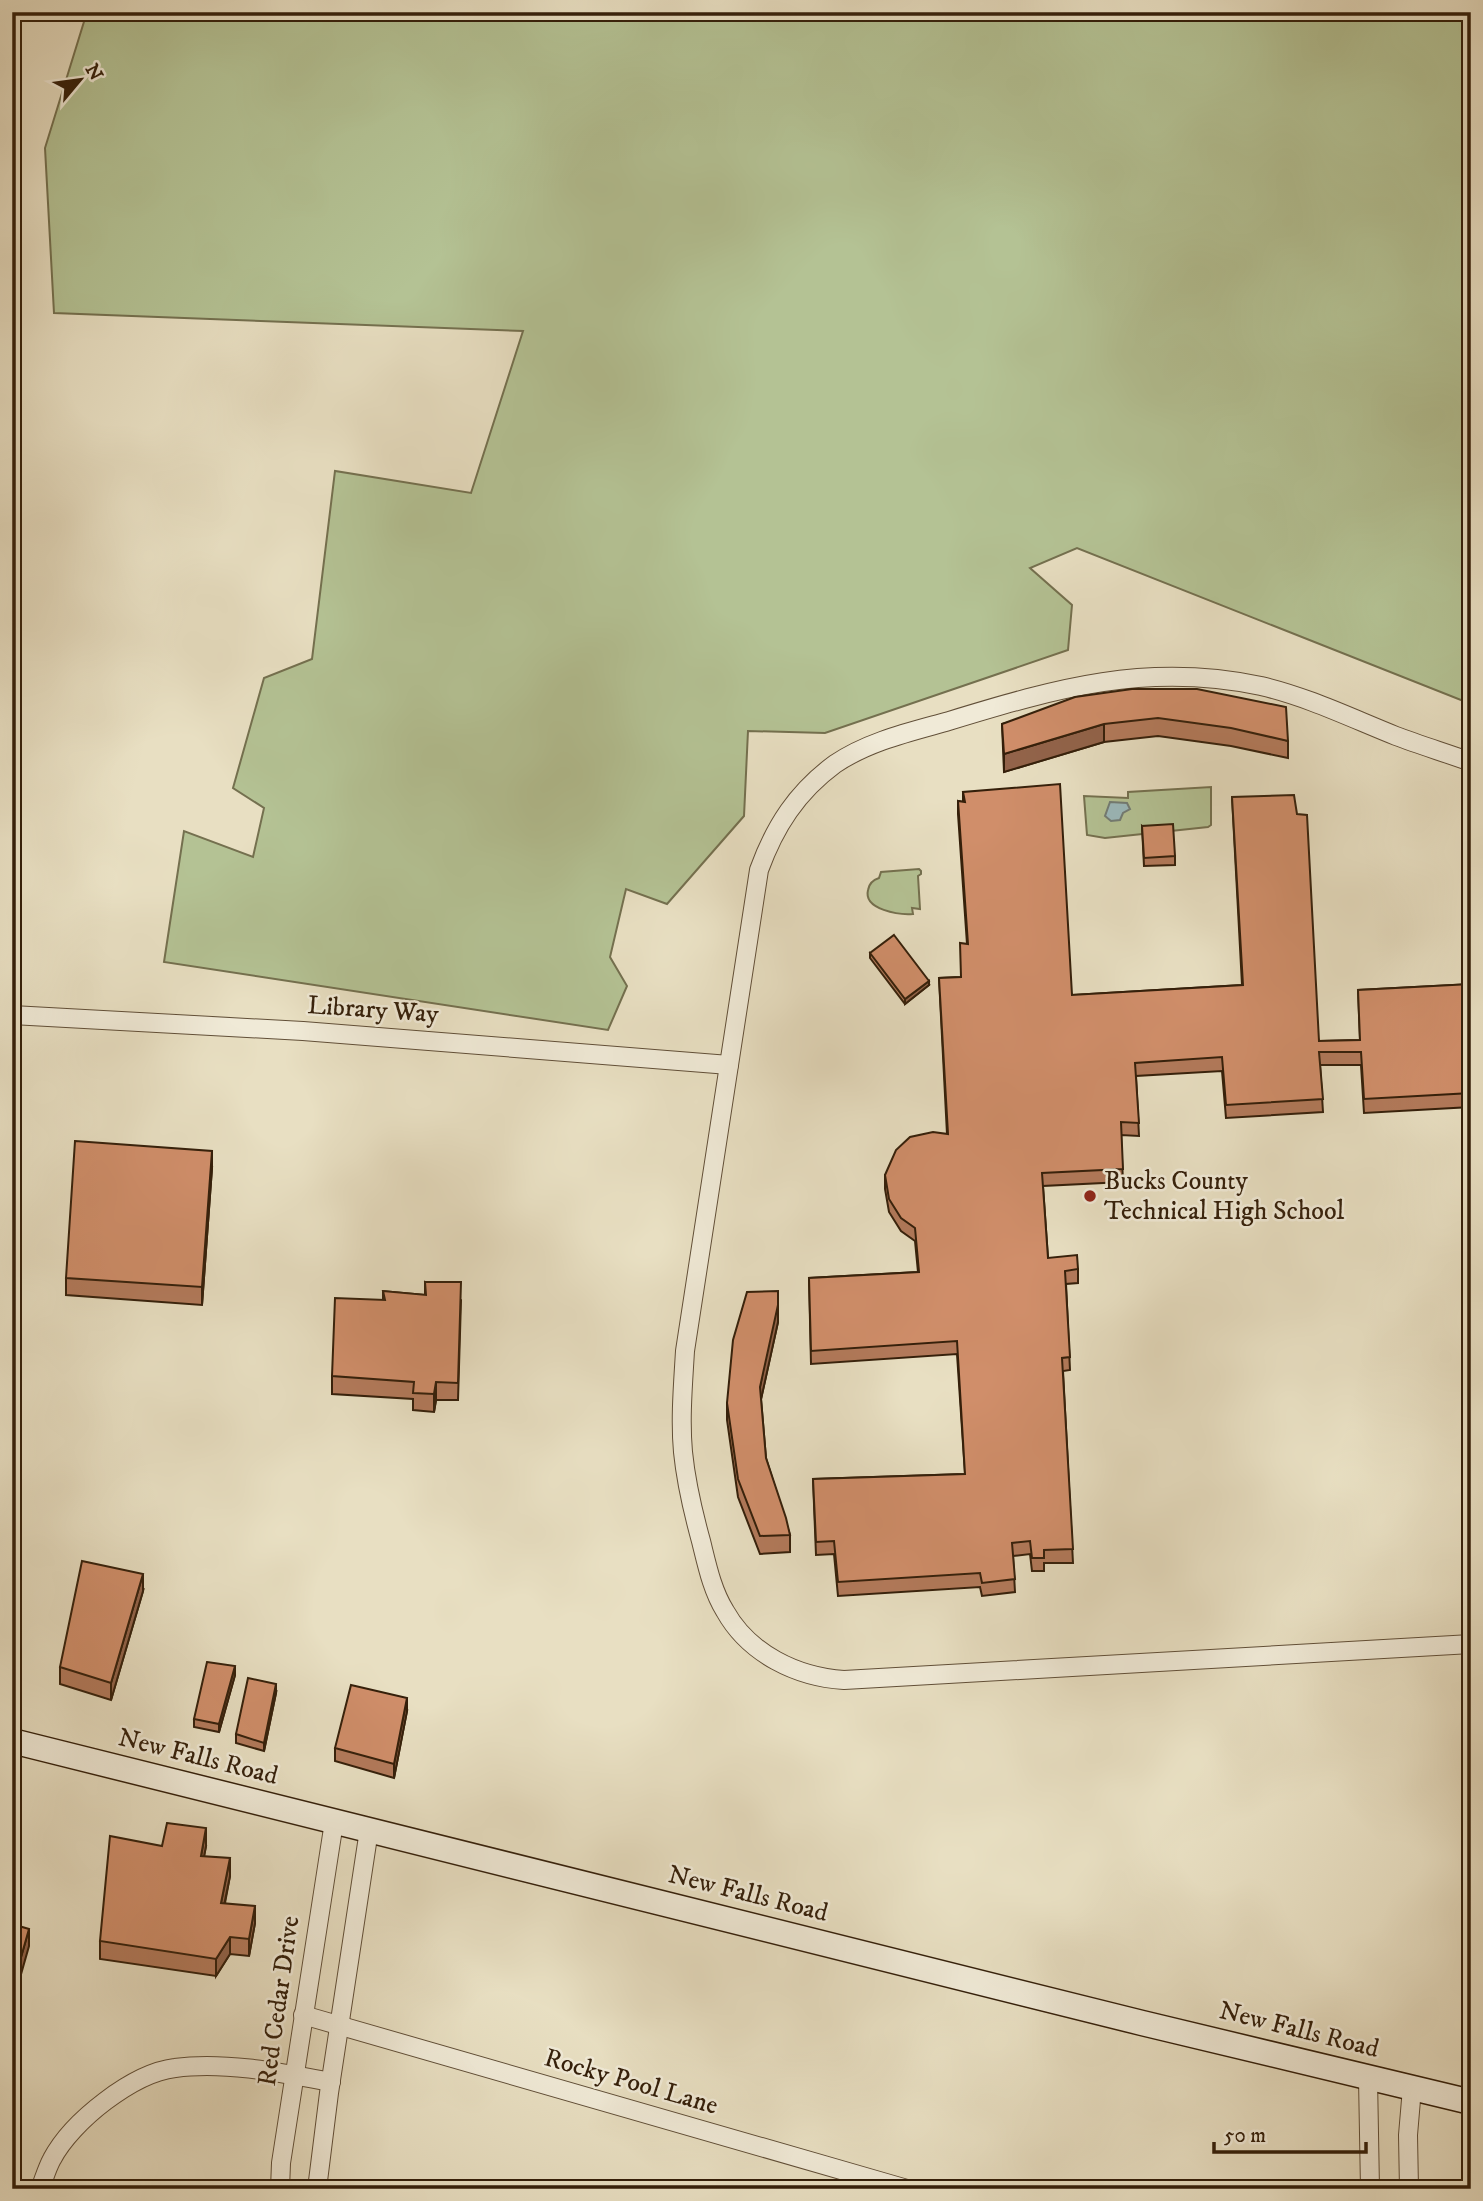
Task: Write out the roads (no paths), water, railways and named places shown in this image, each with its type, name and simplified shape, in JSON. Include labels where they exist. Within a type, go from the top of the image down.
[{"type":"main road","name":"New Falls Road","points":[[12,1741],[1471,2102]]},
{"type":"street","points":[[1471,762],[1293,695],[1259,686],[1160,676],[1100,681],[1035,694],[872,744],[834,766],[797,797],[770,840],[759,870],[685,1351],[681,1410],[683,1452],[695,1516],[713,1584],[725,1611],[738,1630],[760,1650],[796,1671],[824,1679],[844,1680],[1471,1644]]},
{"type":"street","name":"Library Way","points":[[12,1015],[303,1031],[729,1065]]},
{"type":"street","name":"Red Cedar Drive","points":[[280,2189],[281,2163],[334,1822]]},
{"type":"street","points":[[317,2189],[369,1830]]},
{"type":"street","name":"Rocky Pool Lane","points":[[303,2015],[907,2189]]},
{"type":"street","points":[[40,2189],[52,2159],[66,2138],[105,2101],[129,2085],[175,2068],[220,2067],[295,2075],[331,2082]]},
{"type":"street","points":[[1368,2078],[1370,2189]]},
{"type":"street","points":[[1409,2189],[1408,2135],[1412,2088]]},
{"type":"water","points":[[1110,802],[1127,803],[1130,809],[1123,813],[1120,820],[1111,821],[1105,816]]},
{"type":"place","name":"Bucks County Technical High School","points":[[1090,1196]]}]
